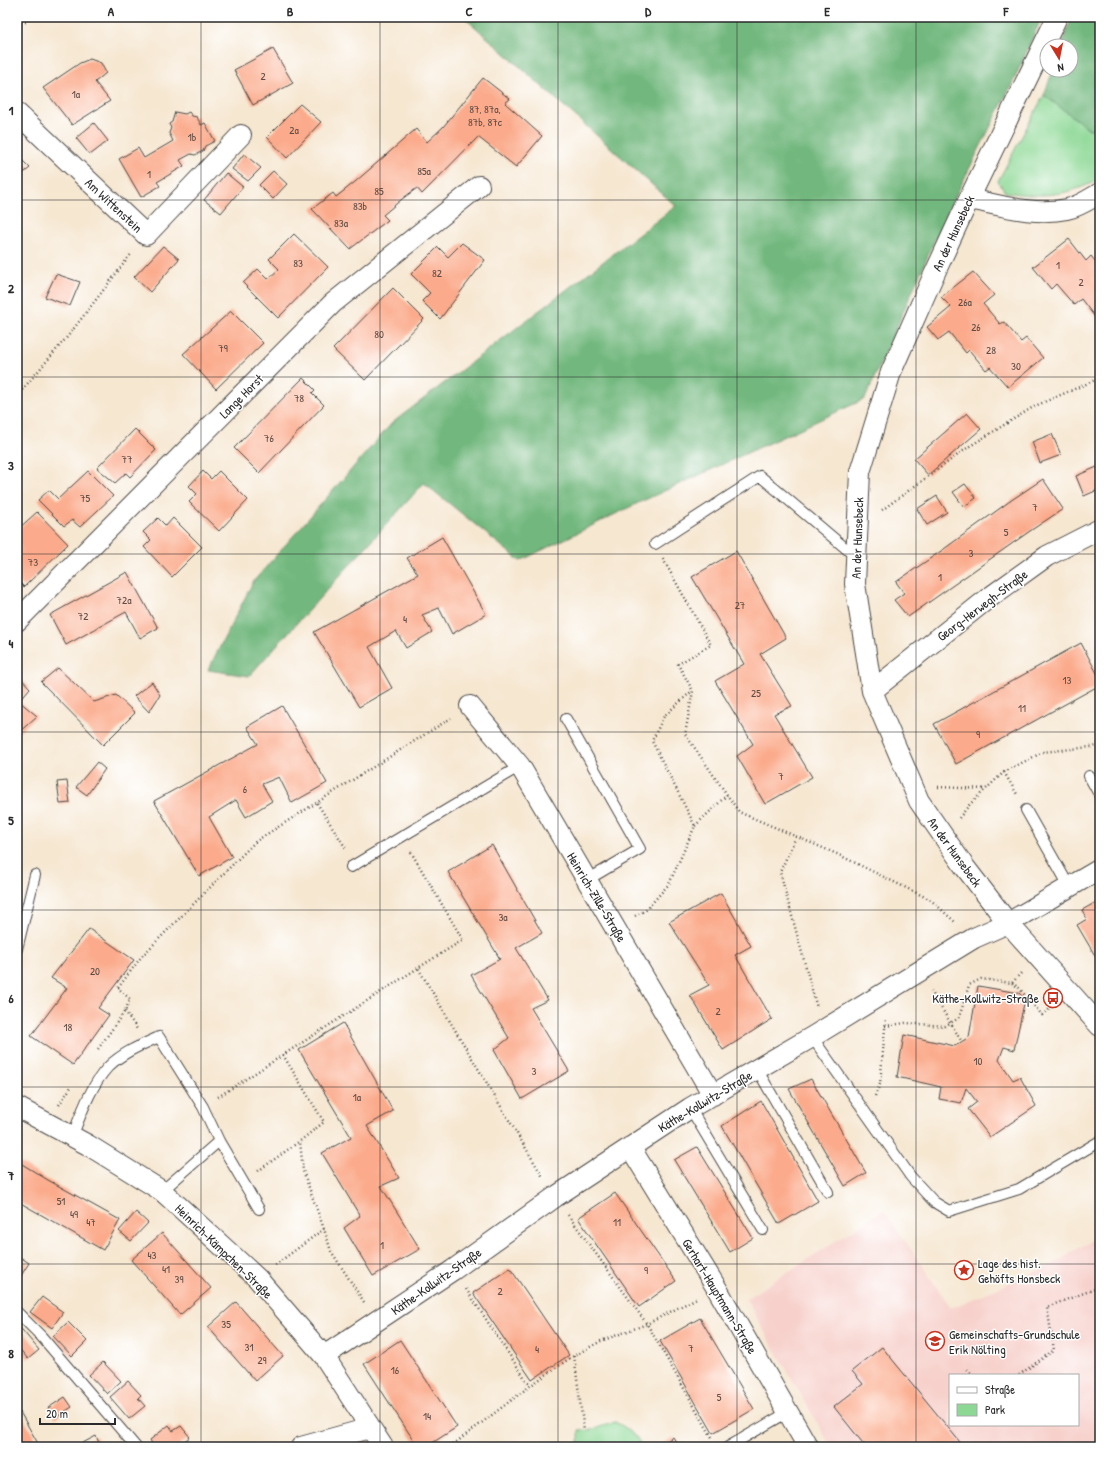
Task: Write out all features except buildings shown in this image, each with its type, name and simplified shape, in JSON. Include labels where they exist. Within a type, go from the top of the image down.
[{"type":"street","name":"An der Hunsebeck","points":[[1057,17],[968,199],[891,372],[860,472],[855,584],[872,691],[919,801],[964,866],[1008,923],[1100,1026]]},
{"type":"street","name":"Am Wittenstein","points":[[17,113],[146,235],[241,135]]},
{"type":"street","name":"Lange Horst","points":[[17,621],[333,303],[479,186]]},
{"type":"street","points":[[968,199],[1026,210],[1047,212],[1068,209],[1088,201],[1100,193]]},
{"type":"street","name":"Georg-Herwegh-Straße","points":[[872,691],[986,600],[1047,556],[1100,529]]},
{"type":"street","name":"Heinrich-Zille-Straße","points":[[470,706],[520,766],[713,1095]]},
{"type":"street","name":"Käthe-Kollwitz-Straße","points":[[324,1356],[453,1270],[555,1197],[690,1108],[817,1034],[974,938],[1008,923],[1100,869]]},
{"type":"street","name":"Heinrich-Kämpchen-Straße","points":[[17,1107],[92,1148],[162,1191],[257,1278],[324,1356],[383,1447]]},
{"type":"street","name":"Gerhart-Hauptmann-Straße","points":[[630,1147],[716,1287],[808,1447]]},
{"type":"street","points":[[301,1447],[370,1428]]},
{"type":"lane","points":[[655,544],[760,476],[856,557]]},
{"type":"lane","points":[[566,719],[640,849],[587,880]]},
{"type":"lane","points":[[354,866],[520,766]]},
{"type":"lane","points":[[1089,776],[1100,796]]},
{"type":"lane","points":[[1026,810],[1069,886]]},
{"type":"lane","points":[[17,949],[35,875]]},
{"type":"lane","points":[[817,1034],[867,1115],[911,1176],[934,1202],[949,1210],[1019,1189],[1100,1141]]},
{"type":"lane","points":[[72,1137],[81,1113],[95,1086],[108,1068],[124,1054],[159,1037],[203,1107],[219,1141],[260,1209]]},
{"type":"lane","points":[[757,1068],[828,1192]]},
{"type":"lane","points":[[690,1108],[763,1230]]},
{"type":"lane","points":[[162,1191],[219,1141]]},
{"type":"lane","points":[[17,1312],[41,1336],[136,1447]]},
{"type":"lane","points":[[728,1447],[788,1412]]},
{"type":"path","points":[[17,22],[27,22],[30,17]]},
{"type":"path","points":[[17,396],[68,336],[146,235]]},
{"type":"path","points":[[857,527],[970,446],[1035,406],[1100,378]]},
{"type":"path","points":[[655,544],[711,645],[678,664],[693,691],[685,734],[739,812],[837,854],[931,900],[974,938]]},
{"type":"path","points":[[693,691],[664,716],[652,741],[695,826]]},
{"type":"path","points":[[96,1052],[125,1011],[130,999],[118,988],[142,956],[256,841],[470,706]]},
{"type":"path","points":[[943,837],[970,804],[1004,772],[1043,752],[1100,746]]},
{"type":"path","points":[[1004,772],[1026,810]]},
{"type":"path","points":[[912,786],[986,789]]},
{"type":"path","points":[[615,927],[646,910],[669,884],[695,826],[727,795]]},
{"type":"path","points":[[317,803],[354,866]]},
{"type":"path","points":[[203,1107],[463,940],[402,836]]},
{"type":"path","points":[[796,837],[780,872],[817,1034]]},
{"type":"path","points":[[1012,983],[1036,956]]},
{"type":"path","points":[[418,968],[555,1197],[647,1324],[714,1440]]},
{"type":"path","points":[[920,972],[962,1042]]},
{"type":"path","points":[[885,1026],[905,1023],[945,1026],[950,1024],[959,1018],[969,985],[981,979],[1012,983],[1020,988],[1042,1015],[1070,994]]},
{"type":"path","points":[[867,1115],[880,1084],[886,1013],[878,997]]},
{"type":"path","points":[[243,1181],[300,1141],[324,1122],[283,1055]]},
{"type":"path","points":[[46,1123],[74,1084]]},
{"type":"path","points":[[300,1141],[303,1171],[331,1251],[376,1322]]},
{"type":"path","points":[[257,1278],[324,1229]]},
{"type":"path","points":[[453,1270],[530,1386]]},
{"type":"path","points":[[1020,1374],[1054,1350],[1047,1306],[1100,1286]]},
{"type":"path","points":[[450,1447],[530,1386],[574,1356],[601,1341],[647,1324],[716,1287]]},
{"type":"path","points":[[574,1356],[584,1431]]},
{"type":"path","points":[[967,1369],[972,1374]]},
{"type":"shaded area","name":"Gemeinschafts-Grundschule Erik Nölting","points":[[884,1210],[951,1308],[1048,1267],[1100,1235],[1100,1447],[831,1447],[746,1299]]},
{"type":"green space","points":[[464,17],[1042,17],[1013,82],[945,217],[865,399],[636,504],[520,561],[424,483],[249,676],[208,670],[253,582],[392,423],[676,206]]},
{"type":"green space","points":[[1072,17],[1100,17],[1100,129],[1089,129],[1044,95],[1050,78],[1079,78],[1079,38],[1064,38]]},
{"type":"green space","points":[[1044,95],[1089,129],[1100,129],[1100,179],[1077,189],[1054,194],[1030,195],[1005,192],[998,181]]},
{"type":"green space","points":[[615,1422],[631,1432],[642,1447],[579,1447],[579,1431],[591,1430]]},
{"type":"place","name":"Käthe-Kollwitz-Straße","points":[[1053,998]]},
{"type":"place","name":"Lage des hist. Gehöfts Honsbeck","points":[[964,1270]]},
{"type":"place","name":"Gemeinschafts-Grundschule Erik Nölting","points":[[935,1341]]}]
